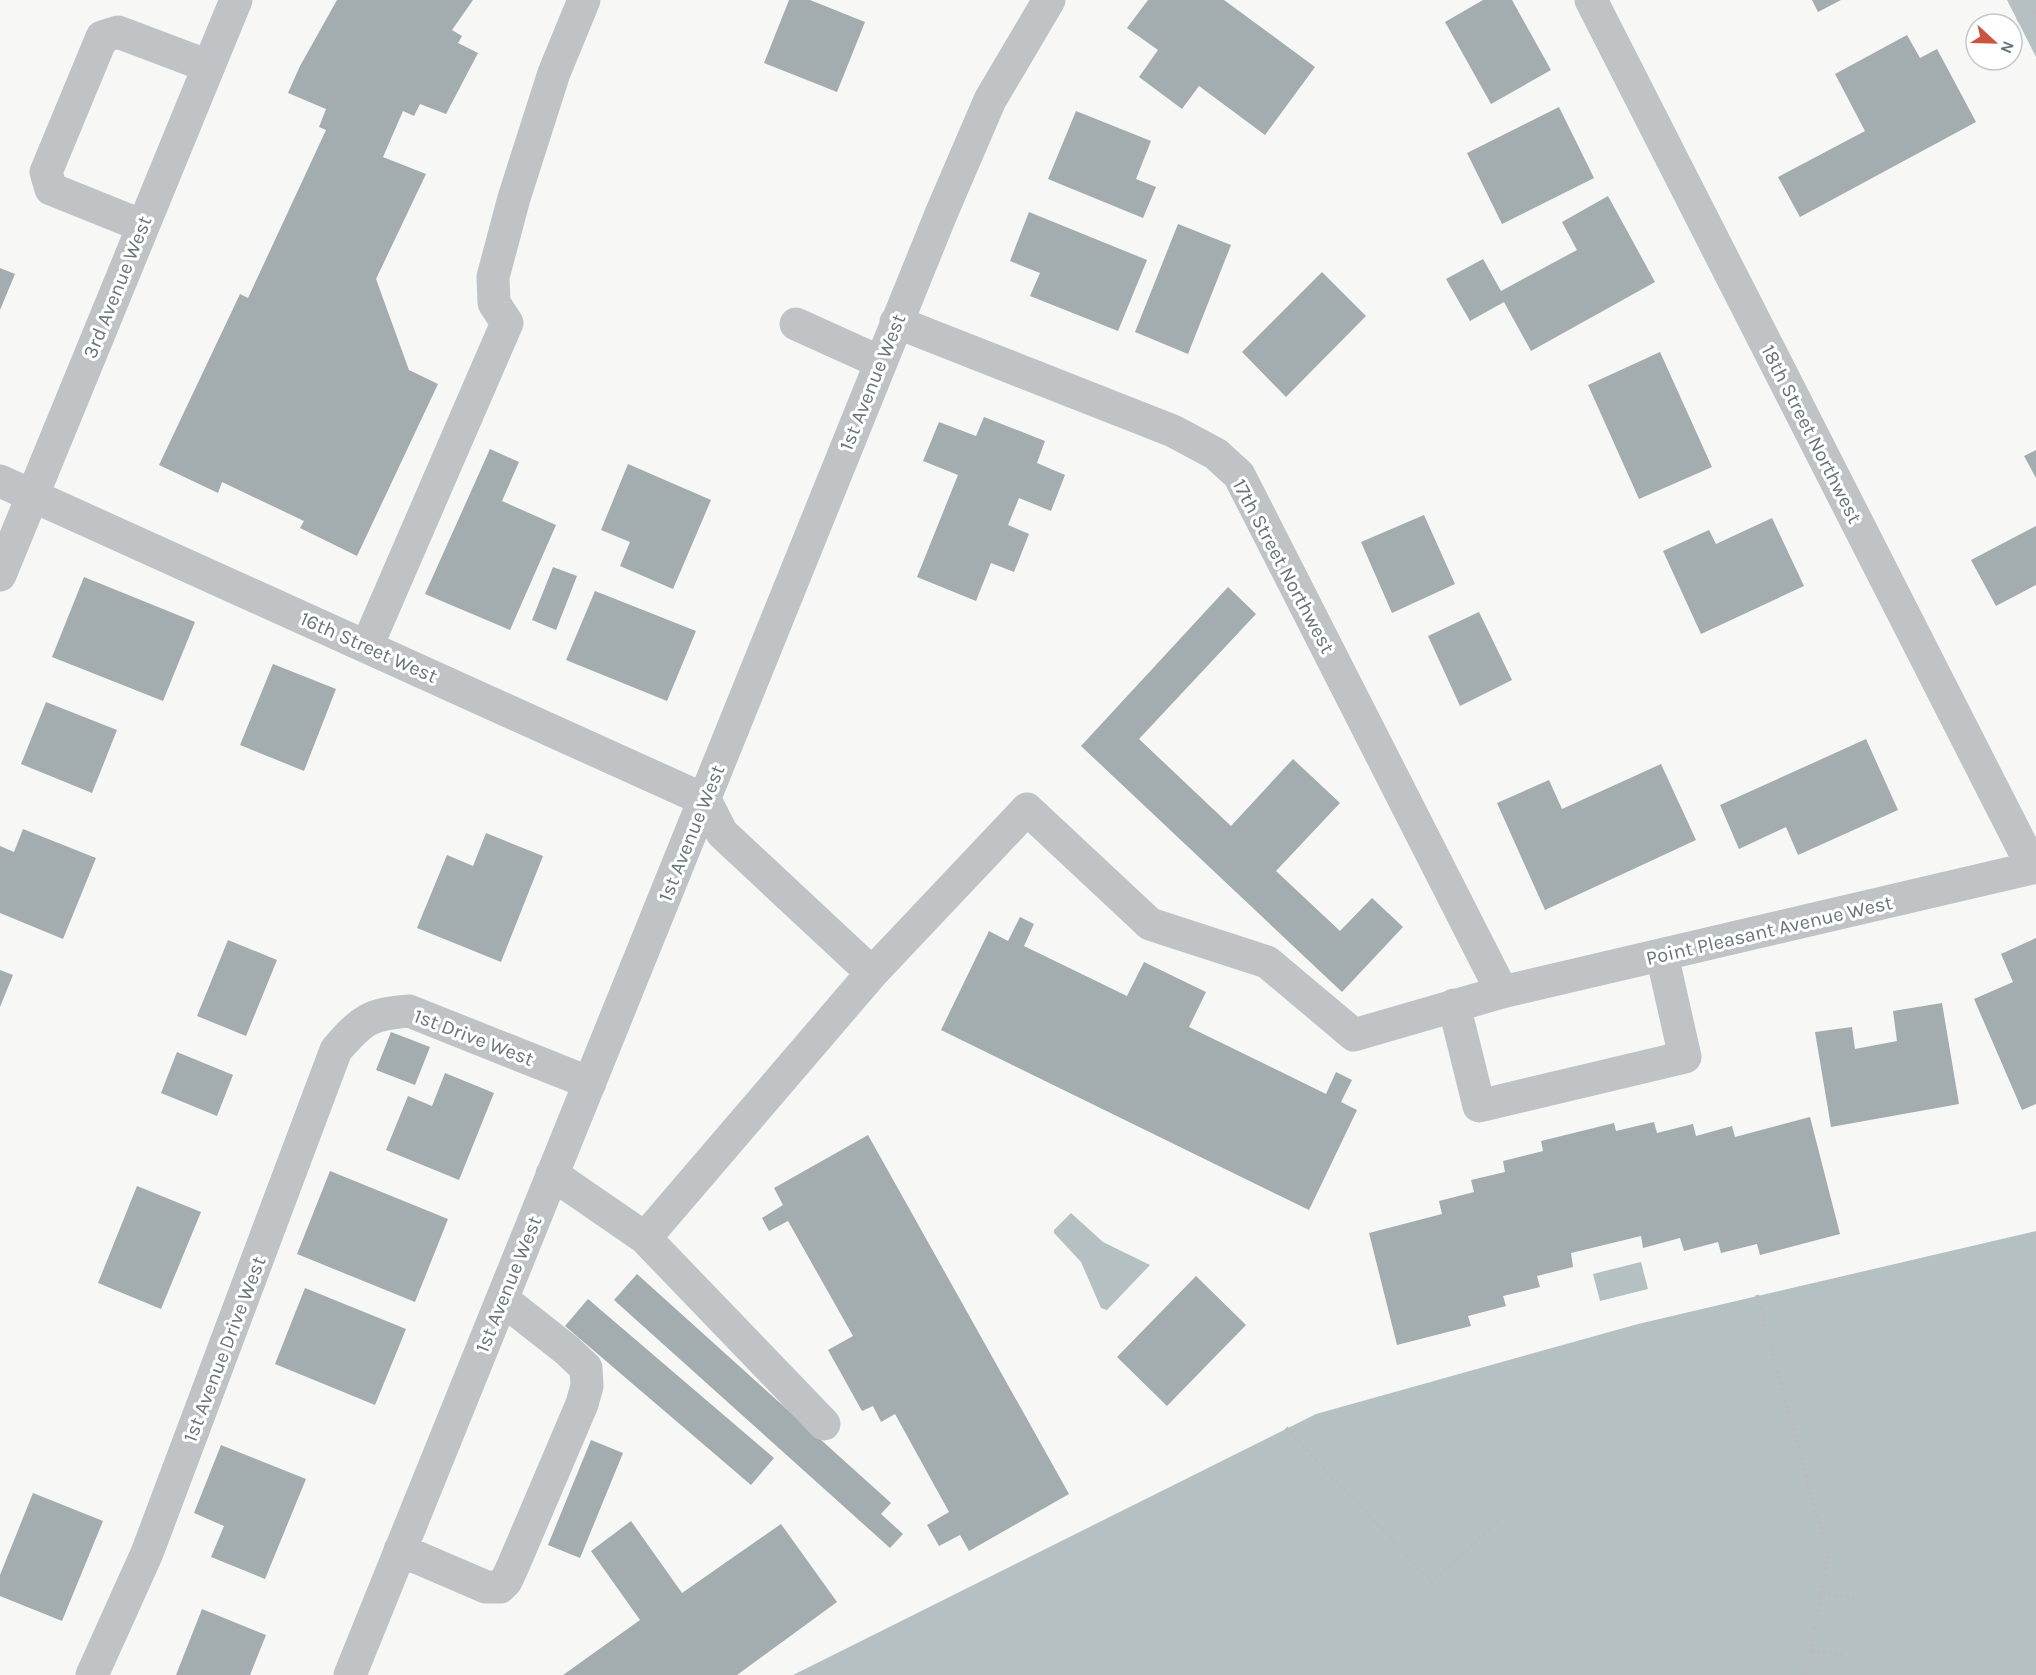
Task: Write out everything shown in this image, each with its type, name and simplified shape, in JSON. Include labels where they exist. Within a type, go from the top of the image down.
[{"type":"street","name":"3rd Avenue West","points":[[0,575],[236,0]]},
{"type":"street","points":[[367,646],[507,323],[494,303],[493,277],[514,198],[554,73],[584,0]]},
{"type":"street","name":"1st Avenue West","points":[[350,1675],[896,322],[990,100],[1049,0]]},
{"type":"street","name":"18th Street Northwest","points":[[1591,0],[2034,868]]},
{"type":"street","points":[[142,226],[51,189],[46,172],[102,37],[118,32],[208,66]]},
{"type":"street","name":"17th Street Northwest","points":[[896,322],[1173,431],[1216,454],[1239,476],[1502,992]]},
{"type":"street","points":[[796,324],[880,362]]},
{"type":"street","name":"16th Street West","points":[[0,481],[705,800]]},
{"type":"street","points":[[645,1239],[872,973],[722,833],[705,800]]},
{"type":"street","name":"Point Pleasant Avenue West","points":[[872,973],[1027,809],[1150,924],[1267,962],[1354,1035],[1502,992],[2034,868]]},
{"type":"street","points":[[1454,1005],[1479,1106],[1684,1057],[1662,955]]},
{"type":"street","name":"1st Drive West","points":[[358,1025],[381,1013],[409,1011],[590,1083]]},
{"type":"street","name":"1st Avenue Drive West","points":[[92,1675],[147,1553],[336,1050],[358,1025]]},
{"type":"street","points":[[552,1174],[645,1239],[824,1424]]},
{"type":"street","points":[[400,1550],[486,1587],[500,1587],[506,1581],[513,1566],[582,1404],[587,1386],[586,1368],[560,1344],[502,1299]]},
{"type":"path","points":[[1757,1295],[1828,1557],[1806,1675]]},
{"type":"path","points":[[1286,1428],[1432,1582],[1499,1520]]},
{"type":"path","points":[[1822,1594],[1859,1599]]},
{"type":"path","points":[[1811,1650],[1846,1655]]},
{"type":"shaded area","points":[[2007,0],[2036,0],[2036,57],[2024,33],[2024,12],[2013,12]]},
{"type":"shaded area","points":[[1071,1213],[1103,1242],[1150,1265],[1107,1310],[1101,1308],[1081,1262],[1054,1233],[1054,1230]]},
{"type":"shaded area","points":[[2036,1231],[2036,1675],[793,1675],[1316,1414],[1638,1324]]},
{"type":"shaded area","points":[[1641,1262],[1648,1289],[1600,1301],[1593,1274]]},
{"type":"building","points":[[337,0],[473,0],[452,30],[462,36],[458,43],[478,53],[446,114],[420,104],[414,116],[403,111],[383,157],[426,174],[376,279],[409,370],[438,384],[357,556],[300,528],[304,521],[222,482],[218,493],[159,465],[240,294],[248,298],[326,130],[319,127],[326,109],[288,93],[300,66]]},
{"type":"building","points":[[789,0],[810,0],[865,22],[837,92],[764,63]]},
{"type":"building","points":[[1148,0],[1224,0],[1315,67],[1265,135],[1199,86],[1182,109],[1139,77],[1158,50],[1127,28]]},
{"type":"building","points":[[1483,0],[1512,0],[1551,70],[1491,104],[1445,22]]},
{"type":"building","points":[[1812,0],[1841,0],[1818,12]]},
{"type":"building","points":[[1907,35],[1920,58],[1937,49],[1976,122],[1800,217],[1778,177],[1865,131],[1835,74]]},
{"type":"building","points":[[1559,107],[1594,178],[1502,224],[1467,153]]},
{"type":"building","points":[[1076,111],[1151,141],[1136,179],[1156,187],[1143,218],[1048,179]]},
{"type":"building","points":[[1608,196],[1655,282],[1531,351],[1504,302],[1470,321],[1446,279],[1483,259],[1501,291],[1577,250],[1562,222]]},
{"type":"building","points":[[1029,212],[1147,260],[1118,331],[1030,296],[1040,273],[1010,261]]},
{"type":"building","points":[[1178,224],[1231,245],[1188,354],[1135,332]]},
{"type":"building","points":[[0,268],[15,274],[0,310]]},
{"type":"building","points":[[1322,272],[1366,316],[1286,397],[1242,352]]},
{"type":"building","points":[[1660,352],[1712,467],[1639,499],[1588,385]]},
{"type":"building","points":[[984,417],[1045,441],[1037,463],[1065,475],[1051,511],[1019,498],[1008,525],[1029,534],[1014,572],[991,563],[976,601],[917,577],[958,475],[923,461],[939,422],[976,436]]},
{"type":"building","points":[[490,449],[519,462],[502,501],[556,525],[510,630],[425,594]]},
{"type":"building","points":[[2036,450],[2036,478],[2024,456]]},
{"type":"building","points":[[628,464],[711,500],[673,589],[620,566],[630,542],[601,530]]},
{"type":"building","points":[[1424,515],[1455,584],[1392,613],[1361,542]]},
{"type":"building","points":[[1772,518],[1804,586],[1701,634],[1663,551],[1709,530],[1716,544]]},
{"type":"building","points":[[2036,526],[2036,585],[1996,606],[1971,560]]},
{"type":"building","points":[[553,567],[577,576],[556,630],[532,620]]},
{"type":"building","points":[[84,577],[195,622],[163,701],[52,657]]},
{"type":"building","points":[[1228,587],[1256,614],[1139,739],[1231,826],[1293,759],[1340,803],[1276,871],[1340,931],[1372,898],[1403,927],[1342,992],[1081,746]]},
{"type":"building","points":[[595,591],[696,631],[667,701],[566,660]]},
{"type":"building","points":[[1479,612],[1512,680],[1460,706],[1428,636]]},
{"type":"building","points":[[273,664],[336,689],[304,771],[240,745]]},
{"type":"building","points":[[46,702],[117,730],[92,793],[21,764]]},
{"type":"building","points":[[1866,739],[1898,810],[1798,855],[1786,827],[1739,849],[1720,805]]},
{"type":"building","points":[[1661,764],[1696,840],[1545,910],[1497,803],[1549,780],[1562,809]]},
{"type":"building","points":[[23,829],[96,858],[63,939],[0,913],[0,846],[14,852]]},
{"type":"building","points":[[486,833],[543,856],[501,962],[417,928],[447,855],[473,866]]},
{"type":"building","points":[[1020,917],[1034,924],[1024,946],[1127,996],[1144,962],[1206,992],[1189,1027],[1326,1094],[1336,1072],[1352,1080],[1341,1102],[1357,1110],[1309,1210],[941,1030],[989,931],[1008,941]]},
{"type":"building","points":[[2036,938],[2036,1104],[2022,1110],[1974,999],[2013,982],[2001,954]]},
{"type":"building","points":[[228,940],[277,960],[246,1036],[197,1016]]},
{"type":"building","points":[[0,970],[13,975],[0,1007]]},
{"type":"building","points":[[1942,1003],[1959,1104],[1831,1127],[1815,1032],[1852,1027],[1855,1049],[1897,1041],[1893,1011]]},
{"type":"building","points":[[391,1032],[430,1047],[415,1085],[376,1070]]},
{"type":"building","points":[[177,1052],[233,1075],[217,1116],[161,1093]]},
{"type":"building","points":[[445,1073],[494,1093],[459,1180],[386,1150],[408,1096],[432,1106]]},
{"type":"building","points":[[1810,1117],[1840,1234],[1760,1255],[1757,1244],[1721,1253],[1718,1242],[1684,1251],[1680,1238],[1643,1248],[1641,1236],[1571,1253],[1573,1267],[1537,1276],[1540,1287],[1503,1296],[1506,1306],[1468,1316],[1471,1326],[1397,1345],[1369,1233],[1442,1214],[1439,1201],[1474,1192],[1471,1180],[1505,1172],[1503,1161],[1543,1151],[1541,1141],[1614,1123],[1616,1131],[1654,1122],[1657,1133],[1693,1124],[1696,1136],[1732,1126],[1735,1137]]},
{"type":"building","points":[[868,1135],[1069,1494],[969,1551],[960,1535],[939,1546],[927,1525],[949,1512],[895,1414],[881,1422],[873,1406],[862,1411],[828,1350],[853,1336],[788,1221],[769,1231],[762,1218],[783,1205],[774,1188]]},
{"type":"building","points":[[330,1171],[448,1219],[415,1302],[297,1254]]},
{"type":"building","points":[[137,1186],[201,1212],[161,1309],[98,1283]]},
{"type":"building","points":[[637,1274],[891,1503],[881,1514],[903,1534],[890,1548],[614,1300]]},
{"type":"building","points":[[1196,1276],[1246,1325],[1167,1406],[1117,1357]]},
{"type":"building","points":[[305,1288],[406,1329],[375,1405],[275,1364]]},
{"type":"building","points":[[588,1299],[774,1458],[751,1485],[565,1326]]},
{"type":"building","points":[[591,1440],[623,1453],[580,1558],[548,1545]]},
{"type":"building","points":[[221,1445],[306,1479],[265,1579],[211,1557],[224,1526],[194,1513]]},
{"type":"building","points":[[33,1493],[103,1521],[62,1621],[0,1596],[0,1575]]},
{"type":"building","points":[[631,1521],[682,1593],[781,1524],[837,1602],[737,1675],[563,1675],[640,1620],[591,1551]]},
{"type":"building","points":[[202,1609],[266,1635],[250,1675],[176,1675]]}]
